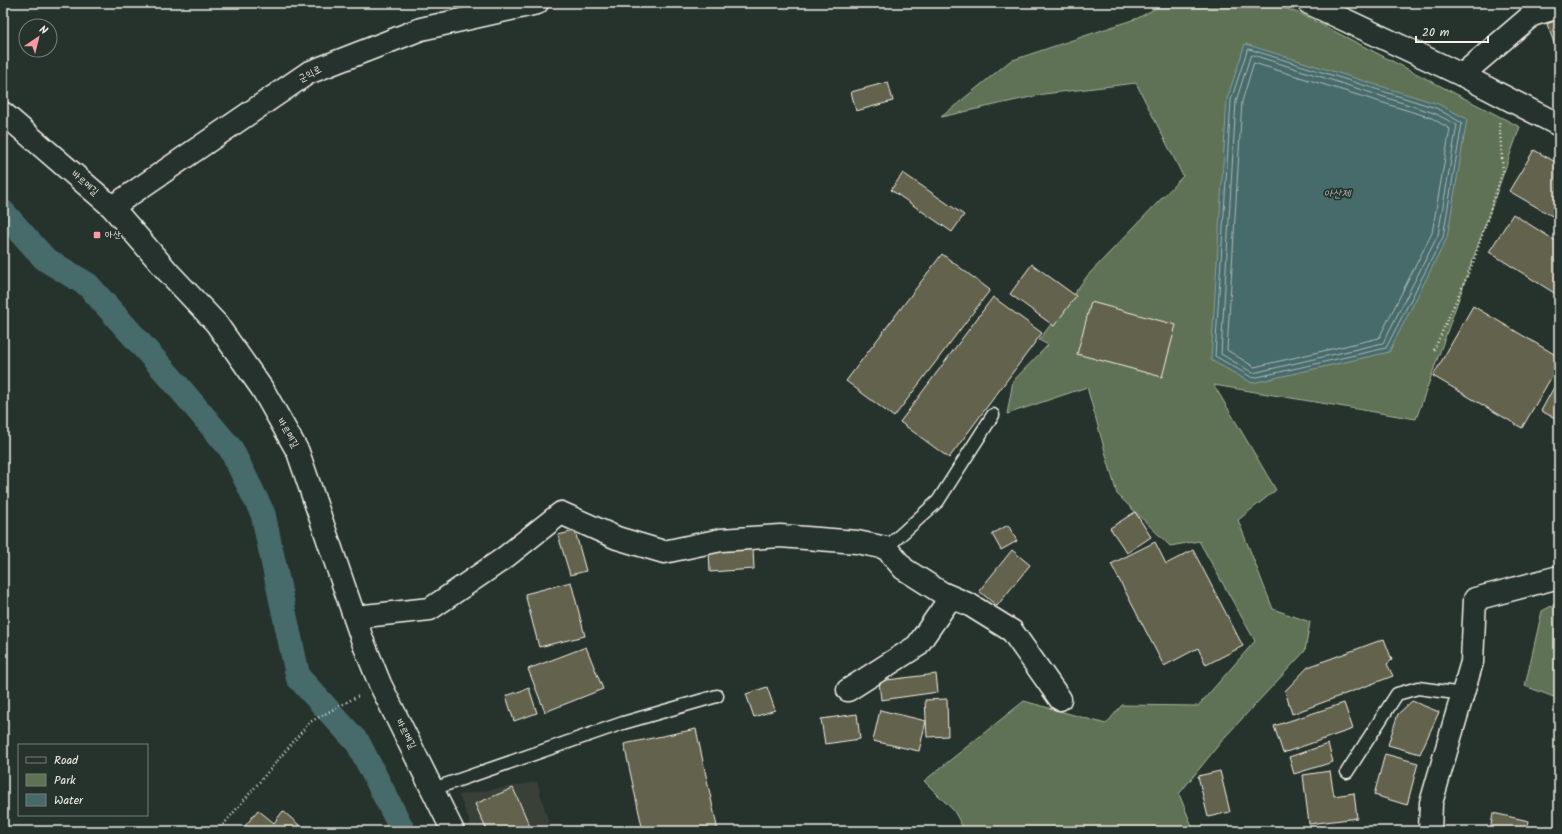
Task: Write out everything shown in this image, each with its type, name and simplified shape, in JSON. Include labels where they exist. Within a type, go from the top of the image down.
[{"type":"street","name":"군익로","points":[[112,207],[308,73],[421,29],[537,3]]},
{"type":"street","points":[[1308,3],[1462,75],[1559,124]]},
{"type":"street","points":[[1462,75],[1532,15],[1559,7]]},
{"type":"street","name":"바르메길","points":[[3,113],[112,207],[168,272],[216,323],[263,390],[298,452],[355,617],[380,684],[453,831]]},
{"type":"street","points":[[355,617],[430,609],[503,558],[561,513],[617,538],[664,552],[721,540],[780,536],[857,542],[886,548],[904,569],[942,593],[970,606],[1012,631],[1060,699]]},
{"type":"street","points":[[1430,831],[1431,803],[1472,662],[1475,599],[1559,577]]},
{"type":"street","points":[[848,690],[917,646],[950,597]]},
{"type":"lane","points":[[886,548],[938,501],[993,415]]},
{"type":"lane","points":[[1347,772],[1398,694],[1418,688],[1463,694]]},
{"type":"lane","points":[[433,789],[623,723],[717,696]]},
{"type":"path","points":[[1434,350],[1473,263],[1503,171],[1497,93]]},
{"type":"path","points":[[218,831],[310,722],[355,698]]},
{"type":"shaded area","points":[[537,782],[551,831],[473,831],[459,795]]},
{"type":"green space","points":[[1165,3],[1271,3],[1301,14],[1520,127],[1416,419],[1214,385],[1276,490],[1238,520],[1273,609],[1310,622],[1305,651],[1225,737],[1179,794],[1194,831],[965,831],[954,811],[924,781],[1024,701],[1106,724],[1122,705],[1198,706],[1255,641],[1199,541],[1170,546],[1117,494],[1087,387],[1007,414],[1013,381],[1048,345],[1039,340],[1088,275],[1183,176],[1136,83],[1044,94],[941,117],[1010,61],[1138,18]]},
{"type":"green space","points":[[1559,602],[1559,699],[1525,686],[1542,611]]},
{"type":"water","name":"아산제","points":[[1245,44],[1438,104],[1467,119],[1447,238],[1389,352],[1252,383],[1211,360],[1227,99]]},
{"type":"building","points":[[1559,19],[1559,56],[1547,24]]},
{"type":"building","points":[[888,82],[893,101],[856,111],[851,92]]},
{"type":"building","points":[[1534,150],[1559,164],[1559,220],[1509,191]]},
{"type":"building","points":[[903,173],[964,215],[952,232],[891,190]]},
{"type":"building","points":[[1513,214],[1559,243],[1559,296],[1489,252]]},
{"type":"building","points":[[942,254],[990,290],[894,417],[846,381]]},
{"type":"building","points":[[1032,264],[1076,296],[1054,326],[1010,294]]},
{"type":"building","points":[[993,297],[1042,333],[949,458],[900,422]]},
{"type":"building","points":[[1091,302],[1176,325],[1162,377],[1077,354]]},
{"type":"building","points":[[1473,306],[1559,357],[1559,364],[1522,428],[1433,376]]},
{"type":"building","points":[[1559,378],[1559,420],[1541,411]]},
{"type":"building","points":[[1135,512],[1151,537],[1127,553],[1110,528]]},
{"type":"building","points":[[1008,525],[1017,541],[1001,550],[992,534]]},
{"type":"building","points":[[575,531],[586,571],[570,575],[558,535]]},
{"type":"building","points":[[1155,542],[1166,564],[1193,550],[1243,646],[1206,665],[1198,648],[1164,666],[1111,564]]},
{"type":"building","points":[[753,548],[754,569],[710,572],[709,550]]},
{"type":"building","points":[[1012,550],[1030,565],[997,606],[979,591]]},
{"type":"building","points":[[571,582],[585,636],[539,647],[525,594]]},
{"type":"building","points":[[1384,639],[1392,660],[1387,664],[1393,676],[1292,714],[1285,691],[1308,667]]},
{"type":"building","points":[[586,647],[603,689],[545,712],[528,669]]},
{"type":"building","points":[[936,674],[938,692],[881,700],[879,681]]},
{"type":"building","points":[[767,687],[775,710],[754,717],[746,694]]},
{"type":"building","points":[[529,688],[537,713],[514,721],[506,696]]},
{"type":"building","points":[[947,699],[948,736],[927,737],[925,700]]},
{"type":"building","points":[[1412,701],[1439,712],[1420,754],[1388,745],[1398,714]]},
{"type":"building","points":[[1344,703],[1353,729],[1283,753],[1274,726]]},
{"type":"building","points":[[880,710],[926,721],[919,751],[873,741]]},
{"type":"building","points":[[857,714],[860,739],[825,744],[821,719]]},
{"type":"building","points":[[696,729],[718,831],[643,831],[624,744]]},
{"type":"building","points":[[1328,744],[1333,762],[1294,774],[1289,757]]},
{"type":"building","points":[[1385,754],[1418,763],[1407,805],[1374,795]]},
{"type":"building","points":[[1220,771],[1230,812],[1208,817],[1198,776]]},
{"type":"building","points":[[1330,771],[1334,796],[1354,793],[1357,818],[1309,824],[1303,775]]},
{"type":"building","points":[[513,788],[532,831],[487,831],[475,804]]},
{"type":"building","points":[[258,810],[274,823],[283,811],[306,831],[241,831]]},
{"type":"building","points":[[1493,813],[1529,821],[1527,831],[1490,831]]},
{"type":"waterway","points":[[3,212],[45,259],[88,285],[171,378],[231,449],[263,514],[298,677],[358,743],[403,831]]},
{"type":"place","name":"아산","points":[[97,235]]}]
